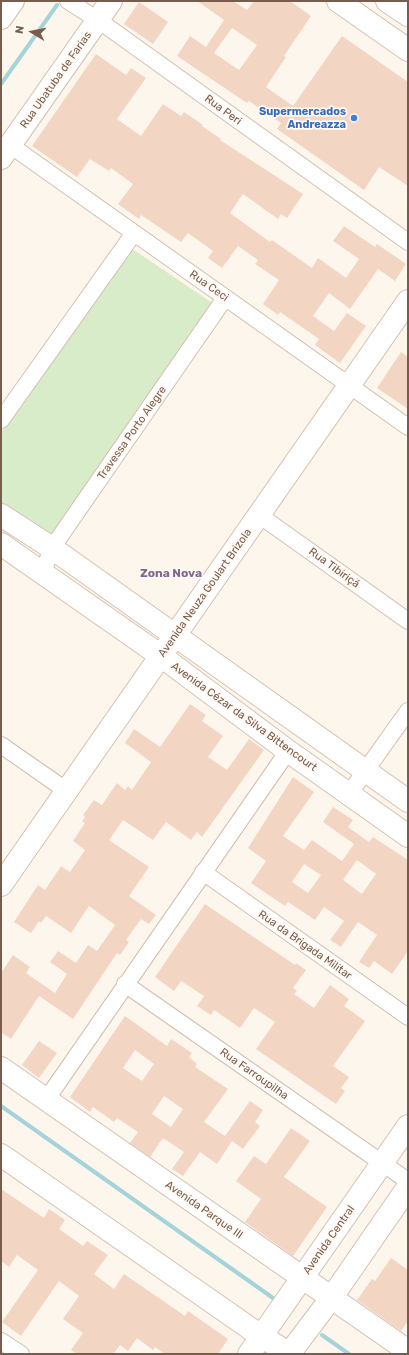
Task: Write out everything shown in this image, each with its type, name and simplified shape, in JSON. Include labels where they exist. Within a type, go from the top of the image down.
[{"type":"street","points":[[1,18],[13,1]]},
{"type":"street","name":"Rua Peri","points":[[68,1],[98,20],[408,242]]},
{"type":"street","name":"Rua Ubatuba de Farias","points":[[5,152],[111,1]]},
{"type":"street","points":[[338,1],[408,50]]},
{"type":"street","points":[[387,1],[408,16]]},
{"type":"street","name":"Rua Ceci","points":[[5,152],[134,233],[408,427]]},
{"type":"street","points":[[1,420],[134,233]]},
{"type":"street","name":"Travessa Porto Alegre","points":[[43,572],[52,548],[225,298]]},
{"type":"street","name":"Avenida Neuza Goulart Brizola","points":[[1,885],[408,301]]},
{"type":"street","points":[[1,515],[52,548],[408,801]]},
{"type":"street","name":"Rua Tibiriçá","points":[[260,515],[408,621]]},
{"type":"street","name":"Avenida Cézar da Silva Bittencourt","points":[[1,544],[161,656],[288,751],[408,836]]},
{"type":"street","points":[[349,794],[408,711]]},
{"type":"street","points":[[1,745],[67,791]]},
{"type":"street","points":[[46,1100],[288,751]]},
{"type":"street","name":"Rua da Brigada Militar","points":[[203,872],[408,1017]]},
{"type":"street","name":"Rua Farroupilha","points":[[125,984],[408,1181]]},
{"type":"street","name":"Avenida Parque III","points":[[1,1068],[408,1351]]},
{"type":"street","name":"Avenida Central","points":[[249,1354],[383,1164],[408,1126]]},
{"type":"street","points":[[1,1155],[261,1336],[290,1354],[332,1298],[408,1187]]},
{"type":"street","points":[[1,1341],[20,1354]]},
{"type":"green space","points":[[131,248],[214,304],[48,541],[1,508],[1,432]]},
{"type":"building","points":[[197,1],[233,1],[247,10],[254,1],[290,1],[311,16],[284,56],[286,57],[266,87],[293,106],[342,36],[408,82],[408,186],[379,167],[364,190],[277,129],[281,123],[249,101],[247,103],[177,56],[190,36],[206,47],[224,20]],"holes":[[[232,28],[257,45],[239,70],[214,53]]]},
{"type":"building","points":[[139,2],[168,22],[153,44],[124,24]]},
{"type":"building","points":[[96,54],[126,75],[131,68],[146,78],[117,119],[141,136],[163,104],[181,116],[184,112],[221,139],[220,140],[303,194],[287,218],[281,214],[278,219],[243,194],[230,213],[270,242],[272,240],[312,268],[318,258],[346,278],[359,259],[333,241],[344,226],[375,247],[377,244],[406,264],[395,281],[378,269],[350,309],[329,293],[313,316],[334,331],[347,313],[366,326],[340,363],[315,345],[319,339],[280,312],[278,315],[263,304],[279,280],[255,264],[258,260],[238,246],[222,268],[208,258],[213,251],[188,233],[181,242],[141,215],[139,219],[118,204],[133,184],[111,168],[109,171],[90,159],[77,177],[32,146]]},
{"type":"building","points":[[401,352],[408,357],[408,409],[377,388]]},
{"type":"building","points":[[190,704],[206,715],[202,721],[223,736],[208,757],[227,770],[249,739],[264,750],[202,837],[197,832],[191,840],[166,822],[153,840],[123,820],[109,840],[149,867],[129,896],[156,915],[149,924],[141,919],[126,940],[129,942],[120,955],[117,953],[73,1019],[39,996],[11,1039],[1,1032],[1,973],[13,955],[30,967],[26,973],[55,993],[67,974],[50,962],[58,951],[76,963],[88,945],[97,951],[115,925],[89,906],[71,933],[46,916],[41,923],[39,921],[31,933],[14,922],[38,885],[45,890],[61,866],[70,872],[85,850],[73,841],[85,823],[82,821],[85,817],[83,815],[94,800],[102,805],[117,783],[125,790],[128,786],[132,790],[151,762],[125,743],[134,729],[160,747]]},
{"type":"building","points":[[293,777],[314,792],[283,836],[304,850],[312,840],[342,861],[354,844],[323,822],[333,807],[353,820],[348,827],[369,842],[373,837],[408,860],[408,951],[392,974],[374,961],[369,968],[359,962],[377,935],[358,922],[341,947],[330,940],[344,921],[324,907],[315,920],[288,902],[285,906],[251,883],[266,861],[248,848]],"holes":[[[357,860],[376,874],[362,894],[343,880]],[[304,864],[321,875],[308,893],[292,882]]]},
{"type":"building","points":[[205,904],[295,965],[296,963],[306,970],[293,988],[297,991],[294,994],[314,1008],[330,985],[349,999],[344,1006],[365,1021],[333,1066],[349,1077],[341,1088],[345,1091],[336,1104],[256,1049],[275,1022],[254,1008],[240,1028],[214,1010],[211,1015],[197,1006],[204,996],[181,981],[174,991],[155,977]]},
{"type":"building","points":[[125,1016],[167,1046],[171,1039],[192,1053],[189,1057],[197,1064],[195,1067],[228,1089],[204,1122],[225,1136],[250,1101],[263,1110],[255,1122],[260,1126],[243,1149],[232,1141],[217,1164],[200,1152],[183,1176],[172,1169],[184,1152],[163,1138],[150,1157],[130,1143],[138,1132],[117,1118],[114,1122],[93,1107],[90,1112],[70,1097]],"holes":[[[135,1050],[154,1064],[142,1081],[123,1068]],[[164,1096],[183,1109],[171,1127],[152,1114]]]},
{"type":"building","points":[[39,1041],[57,1053],[39,1078],[22,1065]]},
{"type":"building","points":[[291,1128],[310,1141],[284,1177],[327,1207],[293,1256],[245,1222],[261,1199],[236,1181],[254,1156],[266,1164]]},
{"type":"building","points":[[1,1189],[44,1218],[49,1209],[65,1220],[59,1229],[83,1246],[87,1241],[108,1255],[94,1274],[114,1289],[124,1274],[185,1316],[188,1311],[228,1339],[218,1354],[165,1354],[155,1347],[153,1350],[137,1338],[128,1351],[120,1345],[113,1354],[77,1354],[71,1350],[83,1333],[63,1319],[79,1296],[59,1281],[21,1336],[2,1322],[38,1270],[17,1255],[9,1267],[1,1261]]},
{"type":"building","points":[[391,1258],[408,1270],[408,1321],[401,1331],[357,1300],[372,1279],[375,1281]]},
{"type":"waterway","points":[[1,84],[57,5]]},
{"type":"waterway","points":[[1,1106],[273,1298]]},
{"type":"waterway","points":[[322,1335],[349,1354]]},
{"type":"place","name":"Supermercados Andreazza","points":[[354,118]]},
{"type":"district","name":"Zona Nova","points":[[171,574]]}]
